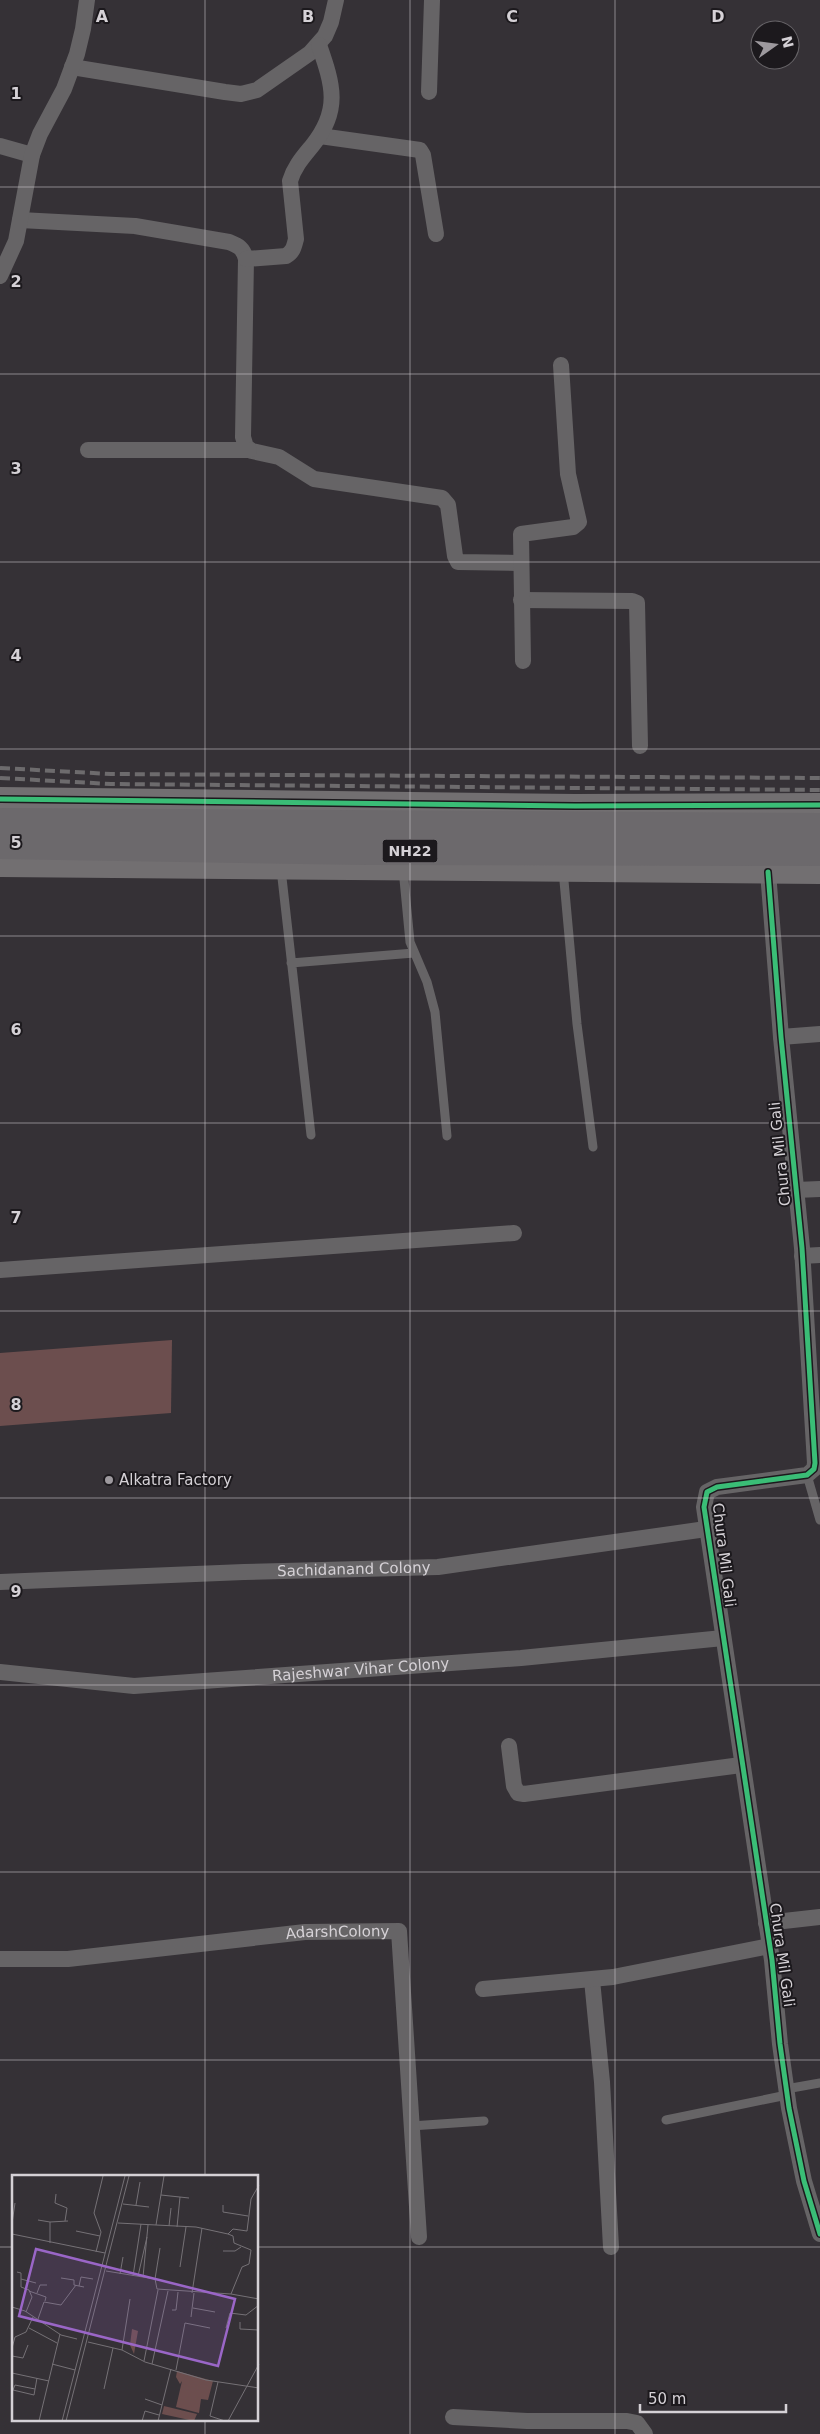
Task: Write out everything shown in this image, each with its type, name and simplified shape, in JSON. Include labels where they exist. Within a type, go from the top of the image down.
[{"type":"highway","name":"NH22","points":[[0,822],[820,827]]},
{"type":"highway","name":"NH22","points":[[0,845],[366,851],[820,852]]},
{"type":"street","points":[[0,276],[16,241],[32,155],[40,134],[64,89],[72,67],[84,29],[88,0]]},
{"type":"street","points":[[72,67],[241,94],[249,93],[265,86],[319,45],[331,22],[336,0]]},
{"type":"street","points":[[429,92],[432,0]]},
{"type":"street","points":[[246,259],[278,258],[291,253],[296,239],[290,181],[292,172],[320,136],[331,115],[332,102],[328,74],[319,45]]},
{"type":"street","points":[[320,136],[420,150],[423,155],[436,234]]},
{"type":"street","points":[[0,146],[32,155]]},
{"type":"street","points":[[20,220],[135,226],[229,242],[244,250],[246,259],[243,437],[249,450]]},
{"type":"street","points":[[523,661],[520,562],[522,533],[573,527],[579,522],[567,468],[561,365]]},
{"type":"street","points":[[88,450],[152,452],[249,450],[279,458],[314,479],[442,498],[448,505],[455,556],[458,562],[520,562]]},
{"type":"street","points":[[521,600],[632,601],[636,603],[640,746]]},
{"type":"street","points":[[0,799],[820,805]]},
{"type":"street","points":[[704,871],[707,805]]},
{"type":"street","points":[[0,865],[820,872]]},
{"type":"street","name":"Chura Mil Gali","points":[[768,872],[780,1037],[802,1256],[813,1314],[817,1455],[814,1469],[807,1475],[711,1489],[704,1498],[706,1529],[770,1946],[787,2092],[804,2181],[820,2234]]},
{"type":"street","points":[[780,1037],[820,1034]]},
{"type":"street","points":[[796,1190],[820,1189]]},
{"type":"street","points":[[0,1270],[514,1233]]},
{"type":"street","points":[[802,1256],[820,1255]]},
{"type":"street","name":"Sachidanand Colony","points":[[0,1582],[244,1572],[438,1567],[706,1529]]},
{"type":"street","name":"Rajeshwar Vihar Colony","points":[[0,1672],[134,1686],[522,1658],[723,1638]]},
{"type":"street","points":[[509,1746],[514,1786],[518,1792],[524,1794],[741,1765]]},
{"type":"street","points":[[766,1922],[820,1917]]},
{"type":"street","name":"AdarshColony","points":[[0,1959],[68,1958],[305,1932],[399,1931],[419,2237]]},
{"type":"street","points":[[483,1989],[592,1980],[770,1946]]},
{"type":"street","points":[[592,1980],[602,2082],[611,2247]]},
{"type":"street","points":[[453,2417],[527,2421],[627,2421],[637,2423],[645,2434]]},
{"type":"lane","points":[[281,868],[312,1135]]},
{"type":"lane","points":[[403,869],[408,926],[414,953],[432,998],[448,1136]]},
{"type":"lane","points":[[563,870],[577,1024],[593,1147]]},
{"type":"lane","points":[[291,963],[414,953]]},
{"type":"lane","points":[[807,1475],[820,1520]]},
{"type":"lane","points":[[666,2120],[820,2083]]},
{"type":"lane","points":[[411,2126],[484,2120]]},
{"type":"shaded area","points":[[172,1340],[171,1413],[0,1426],[0,1353]]},
{"type":"railway","points":[[0,768],[111,774],[820,778]]},
{"type":"railway","points":[[0,778],[111,784],[820,790]]},
{"type":"cycle path","points":[[0,799],[575,806],[820,805]]},
{"type":"cycle path","points":[[768,872],[781,1037],[802,1248],[815,1463],[814,1469],[807,1475],[717,1487],[707,1492],[704,1507],[772,1960],[780,2044],[789,2108],[804,2181],[820,2234]]},
{"type":"place","name":"Alkatra Factory","points":[[109,1480]]}]
